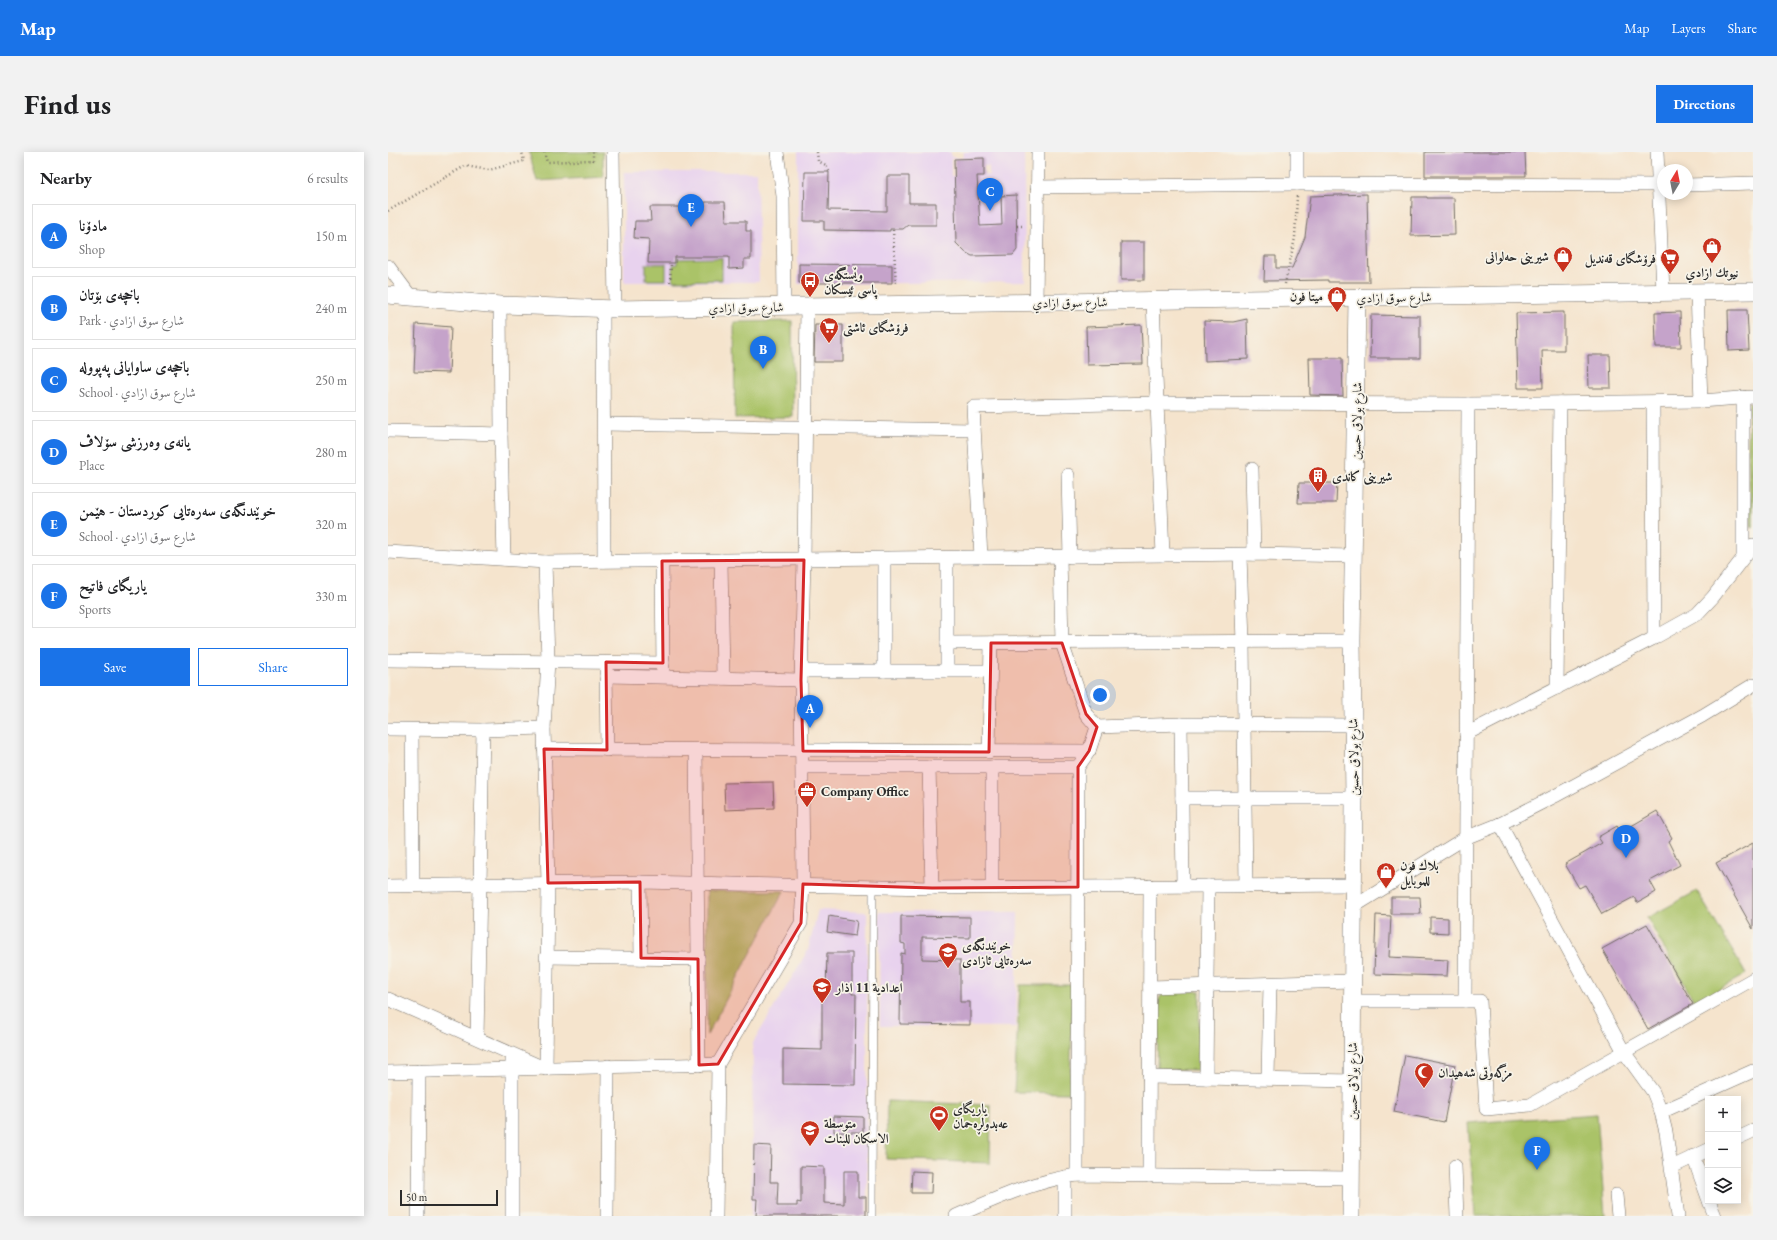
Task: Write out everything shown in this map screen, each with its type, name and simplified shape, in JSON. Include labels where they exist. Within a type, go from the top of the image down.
[{"type":"street","points":[[604,561],[604,424],[613,152]]},
{"type":"street","points":[[777,152],[783,196],[784,306]]},
{"type":"street","points":[[1036,302],[1038,152]]},
{"type":"street","points":[[1297,152],[1297,184]]},
{"type":"street","points":[[1657,152],[1658,164]]},
{"type":"street","points":[[1693,185],[1753,183]]},
{"type":"street","points":[[1038,187],[1297,184],[1657,185]]},
{"type":"street","points":[[1661,200],[1663,292]]},
{"type":"street","points":[[388,266],[411,297]]},
{"type":"street","name":"شارع سوق ازادي","points":[[388,295],[500,305],[609,308],[1753,291]]},
{"type":"street","points":[[1697,292],[1701,401]]},
{"type":"street","name":"شارع بولاق حسين","points":[[1351,1216],[1354,906],[1352,641],[1357,403],[1357,297]]},
{"type":"street","points":[[1153,300],[1163,555]]},
{"type":"street","points":[[500,305],[504,559]]},
{"type":"street","points":[[716,1216],[718,1064],[801,922],[803,884],[803,751],[801,675],[807,306]]},
{"type":"street","points":[[981,557],[973,430],[973,407],[1157,403],[1468,404],[1654,402],[1701,401],[1748,397],[1743,556]]},
{"type":"street","points":[[1654,402],[1654,638]]},
{"type":"street","points":[[1557,688],[1560,403]]},
{"type":"street","points":[[1465,1001],[1468,404]]},
{"type":"street","points":[[604,424],[973,430]]},
{"type":"street","points":[[388,430],[501,434]]},
{"type":"street","points":[[1252,469],[1254,554]]},
{"type":"street","points":[[1068,475],[1062,643],[1086,714],[1096,727]]},
{"type":"street","points":[[1466,734],[1654,638],[1697,614],[1713,597],[1743,556],[1753,545]]},
{"type":"street","points":[[388,552],[545,562],[1254,554],[1353,556]]},
{"type":"street","points":[[1240,555],[1243,642],[1246,886]]},
{"type":"street","points":[[947,558],[947,671]]},
{"type":"street","points":[[884,559],[884,671]]},
{"type":"street","points":[[721,560],[723,678]]},
{"type":"street","points":[[662,561],[663,677]]},
{"type":"street","points":[[545,562],[548,661],[544,728],[548,883],[546,957],[546,1069]]},
{"type":"street","points":[[947,643],[1352,641]]},
{"type":"street","points":[[989,752],[991,643]]},
{"type":"street","points":[[388,660],[663,662]]},
{"type":"street","points":[[606,662],[607,750]]},
{"type":"street","points":[[606,676],[723,678],[884,671],[990,671]]},
{"type":"street","points":[[1354,906],[1465,838],[1500,824],[1702,716],[1753,685]]},
{"type":"street","points":[[1096,727],[1181,724],[1352,725]]},
{"type":"street","points":[[1181,724],[1183,886]]},
{"type":"street","points":[[1065,1216],[1071,1176],[1078,887],[1078,767],[1089,751],[1096,727]]},
{"type":"street","points":[[388,729],[483,730],[544,728]]},
{"type":"street","points":[[412,730],[413,886]]},
{"type":"street","points":[[477,1038],[483,730]]},
{"type":"street","points":[[544,749],[989,752],[1089,751]]},
{"type":"street","points":[[696,750],[696,882],[699,1065]]},
{"type":"street","points":[[803,766],[1078,767]]},
{"type":"street","points":[[928,767],[932,888]]},
{"type":"street","points":[[992,767],[992,888]]},
{"type":"street","points":[[1182,798],[1354,798]]},
{"type":"street","points":[[1500,824],[1624,1052],[1653,1092],[1661,1112],[1672,1167],[1678,1216]]},
{"type":"street","points":[[388,886],[640,882],[803,884],[932,888],[1354,885]]},
{"type":"street","points":[[640,882],[641,958]]},
{"type":"street","points":[[1149,1176],[1150,886]]},
{"type":"street","points":[[1206,1078],[1208,886]]},
{"type":"street","points":[[546,957],[698,959]]},
{"type":"street","points":[[1353,1001],[1480,1001],[1486,1109],[1530,1106],[1753,979]]},
{"type":"street","points":[[1150,987],[1353,982]]},
{"type":"street","points":[[1268,1078],[1270,984]]},
{"type":"street","points":[[388,999],[546,1069]]},
{"type":"street","points":[[512,1054],[512,1216]]},
{"type":"street","points":[[388,1072],[718,1064]]},
{"type":"street","points":[[607,1216],[608,1066]]},
{"type":"street","points":[[418,1216],[419,1071]]},
{"type":"street","points":[[1661,1112],[1753,1071]]},
{"type":"street","points":[[1149,1077],[1268,1078],[1353,1081]]},
{"type":"street","points":[[1741,1137],[1753,1131]]},
{"type":"street","points":[[1672,1167],[1705,1151]]},
{"type":"street","points":[[1693,1156],[1705,1190]]},
{"type":"street","points":[[1455,1166],[1457,1216]]},
{"type":"street","points":[[956,1216],[1020,1189],[1071,1176],[1351,1178]]},
{"type":"street","points":[[1616,1195],[1618,1216]]},
{"type":"street","points":[[1710,1204],[1715,1216]]},
{"type":"lane","points":[[872,1216],[873,887]]},
{"type":"path","points":[[388,211],[465,166],[489,170],[524,161],[522,152]]},
{"type":"path","points":[[544,152],[547,162],[594,160],[593,152]]},
{"type":"path","points":[[817,152],[818,161],[826,165],[830,173]]},
{"type":"path","points":[[1281,298],[1295,238],[1297,184]]},
{"type":"path","points":[[893,230],[896,284]]},
{"type":"path","points":[[670,264],[670,282]]},
{"type":"highlighted area","points":[[804,560],[801,680],[803,751],[989,752],[991,643],[1062,643],[1086,714],[1097,727],[1089,751],[1078,767],[1078,887],[932,888],[803,884],[801,923],[718,1064],[699,1065],[698,959],[641,958],[640,882],[548,883],[544,749],[607,750],[606,662],[663,663],[662,561]]},
{"type":"shaded area","points":[[798,152],[951,152],[951,157],[962,158],[964,152],[1024,152],[1025,282],[798,284]],"holes":[[[983,158],[984,166],[989,166],[989,175],[951,176],[951,159]],[[955,181],[980,226],[1002,225],[1001,196],[1016,196],[1016,250],[1013,255],[972,256],[959,248],[956,243]]]},
{"type":"shaded area","points":[[624,172],[757,172],[759,282],[624,282]]},
{"type":"shaded area","points":[[818,910],[867,912],[867,1216],[751,1216],[753,1043],[808,950]]},
{"type":"shaded area","name":"خوێندنگەی سەرەتایی ئازادی","points":[[879,912],[1018,912],[1016,1027],[880,1026]]},
{"type":"green space","points":[[529,152],[603,152],[603,177],[537,181]]},
{"type":"green space","points":[[722,258],[722,280],[673,281],[673,265],[677,264],[677,259]]},
{"type":"green space","points":[[646,264],[666,264],[666,280],[646,280]]},
{"type":"green space","points":[[792,321],[793,417],[735,418],[734,322]]},
{"type":"green space","points":[[1749,403],[1753,403],[1753,528],[1751,527],[1748,453]]},
{"type":"green space","points":[[707,891],[784,891],[707,1035]]},
{"type":"green space","points":[[1697,891],[1746,974],[1695,1003],[1647,918]]},
{"type":"green space","points":[[1020,985],[1073,985],[1070,1093],[1014,1092]]},
{"type":"green space","points":[[1165,991],[1200,991],[1198,1070],[1157,1069],[1159,999]]},
{"type":"green space","name":"یاریگای عەبدولڕەحمان","points":[[887,1101],[991,1105],[990,1163],[886,1159]]},
{"type":"green space","points":[[1597,1114],[1605,1216],[1475,1216],[1468,1123]]},
{"type":"building","points":[[1425,152],[1525,152],[1526,176],[1425,176]]},
{"type":"building","points":[[984,158],[984,176],[977,176],[980,226],[1002,225],[1001,196],[1016,195],[1017,250],[1013,255],[972,256],[965,252],[956,243],[954,159]]},
{"type":"building","points":[[805,172],[829,172],[828,210],[887,211],[887,176],[909,176],[909,203],[936,203],[936,225],[908,225],[903,229],[890,229],[890,231],[824,230],[824,221],[804,221]]},
{"type":"building","points":[[1367,194],[1369,282],[1328,282],[1328,280],[1264,281],[1265,256],[1276,256],[1276,268],[1292,268],[1305,237],[1310,196]]},
{"type":"building","points":[[1412,197],[1454,198],[1455,235],[1411,236]]},
{"type":"building","points":[[705,202],[725,202],[726,221],[746,221],[746,231],[751,231],[751,259],[744,259],[744,268],[729,269],[729,257],[675,257],[675,263],[648,263],[649,239],[634,238],[635,221],[651,221],[650,207],[705,207]]},
{"type":"building","points":[[1121,242],[1144,242],[1144,280],[1121,280]]},
{"type":"building","points":[[799,264],[892,265],[892,283],[799,283]]},
{"type":"building","points":[[1728,310],[1747,310],[1749,350],[1729,351]]},
{"type":"building","points":[[1564,312],[1564,350],[1542,350],[1543,388],[1518,388],[1516,313]]},
{"type":"building","points":[[1680,312],[1681,347],[1656,347],[1655,313]]},
{"type":"building","points":[[1371,315],[1420,316],[1420,358],[1370,358]]},
{"type":"building","points":[[1247,319],[1248,359],[1205,361],[1204,321],[1233,322]]},
{"type":"building","points":[[416,324],[451,327],[449,373],[414,372]]},
{"type":"building","name":"فرۆشگای ئاشتی","points":[[815,325],[843,325],[843,362],[814,362]]},
{"type":"building","points":[[1141,325],[1143,364],[1087,365],[1086,327]]},
{"type":"building","points":[[1588,355],[1610,355],[1611,388],[1589,388]]},
{"type":"building","points":[[1309,358],[1342,358],[1343,396],[1310,395]]},
{"type":"building","name":"شیرینی کاندی","points":[[1299,483],[1337,483],[1336,503],[1298,503]]},
{"type":"building","points":[[773,782],[774,808],[725,810],[724,783]]},
{"type":"building","points":[[1657,811],[1672,838],[1668,841],[1680,865],[1650,881],[1656,892],[1637,903],[1634,897],[1602,914],[1585,885],[1579,888],[1565,864],[1602,843],[1598,837],[1617,826],[1621,832]]},
{"type":"building","points":[[1753,843],[1753,929],[1716,863]]},
{"type":"building","points":[[1391,897],[1420,897],[1421,914],[1391,914]]},
{"type":"building","points":[[1376,915],[1391,916],[1389,957],[1448,960],[1447,976],[1374,974]]},
{"type":"building","points":[[829,916],[857,921],[855,936],[827,932]]},
{"type":"building","points":[[901,916],[970,917],[970,938],[922,937],[922,959],[960,960],[960,1002],[970,1002],[970,1025],[900,1024],[901,953],[905,954],[905,944],[901,943]]},
{"type":"building","points":[[1430,917],[1448,918],[1448,933],[1430,932]]},
{"type":"building","points":[[1647,924],[1693,1004],[1648,1029],[1602,949]]},
{"type":"building","points":[[827,953],[852,953],[852,994],[856,994],[855,1085],[783,1084],[783,1049],[822,1050],[822,993],[826,993]]},
{"type":"building","name":"مزگەوتی شەهیدان","points":[[1405,1055],[1455,1065],[1444,1122],[1394,1112]]},
{"type":"building","points":[[834,1116],[863,1117],[863,1132],[834,1132]]},
{"type":"building","points":[[754,1145],[771,1146],[770,1182],[778,1182],[777,1206],[797,1206],[797,1202],[801,1203],[801,1166],[824,1167],[824,1203],[844,1204],[844,1171],[858,1171],[858,1197],[866,1197],[866,1216],[756,1216],[757,1199],[753,1199]]},
{"type":"building","points":[[912,1171],[932,1172],[931,1193],[911,1193]]},
{"type":"place","name":"باخچەی ساوایانی پەپوولە","points":[[990,211]]},
{"type":"place","name":"خوێندنگەی سەرەتایی کوردستان - هێمن","points":[[691,227]]},
{"type":"place","name":"نيوتك ازادي","points":[[1712,264]]},
{"type":"place","name":"شیرینی حەلوانی","points":[[1563,273]]},
{"type":"place","name":"فرۆشگای قەندیل","points":[[1670,275]]},
{"type":"place","name":"وێستگەی پاسی ئیسکان","points":[[810,298]]},
{"type":"place","name":"ميتا فون","points":[[1337,313]]},
{"type":"place","name":"فرۆشگای ئاشتی","points":[[829,344]]},
{"type":"place","name":"باخچەی بۆتان","points":[[763,369]]},
{"type":"place","name":"شیرینی کاندی","points":[[1318,493]]},
{"type":"place","name":"مادۆنا","points":[[810,728]]},
{"type":"place","name":"Company Office","points":[[807,808]]},
{"type":"place","name":"یانەی وەرزشی سۆلاڤ","points":[[1626,858]]},
{"type":"place","name":"بلاك فون للموبايل","points":[[1386,889]]},
{"type":"place","name":"خوێندنگەی سەرەتایی ئازادی","points":[[948,969]]},
{"type":"place","name":"اعدادية 11 اذار","points":[[822,1004]]},
{"type":"place","name":"مزگەوتی شەهیدان","points":[[1424,1089]]},
{"type":"place","name":"یاریگای عەبدولڕەحمان","points":[[939,1132]]},
{"type":"place","name":"متوسطة الاسكان للبنات","points":[[810,1147]]},
{"type":"place","name":"یاریگای فاتیح","points":[[1537,1170]]}]
